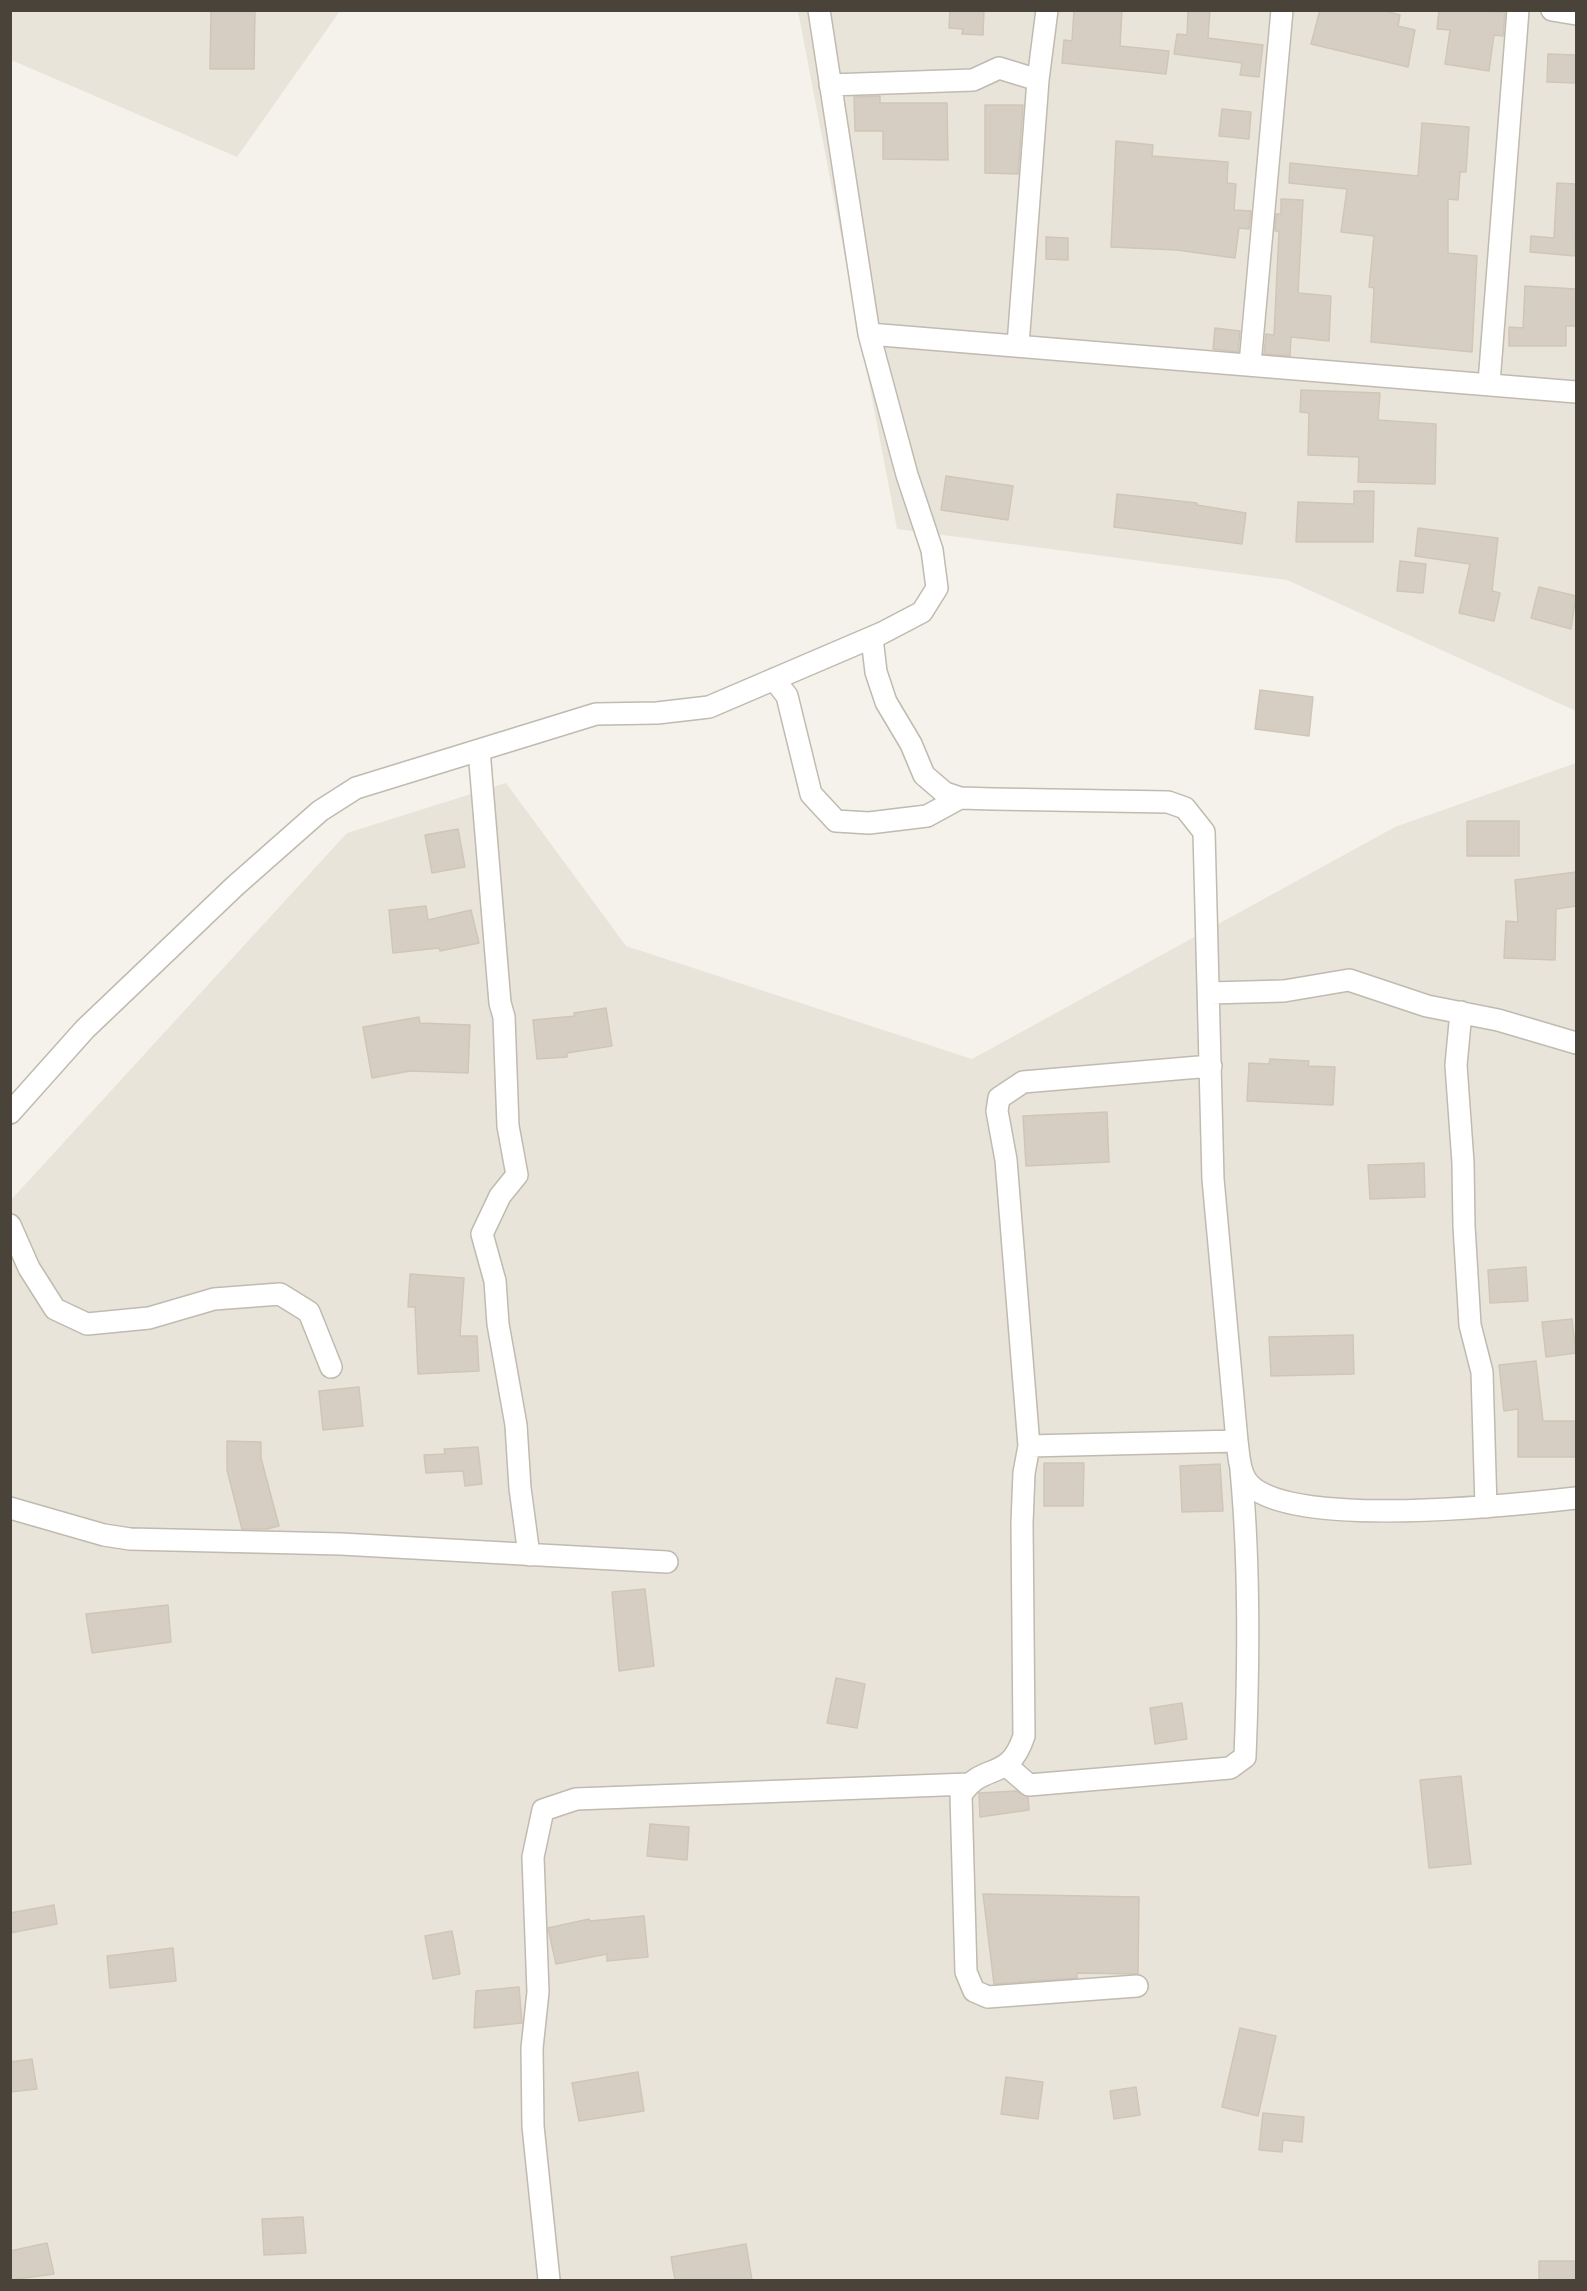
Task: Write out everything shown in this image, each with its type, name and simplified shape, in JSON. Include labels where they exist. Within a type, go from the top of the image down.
[{"type":"street","points":[[10,1113],[85,1029],[235,886],[321,811],[356,788],[596,714],[657,713],[709,707],[872,638],[922,612],[937,588],[932,550],[907,475],[869,334],[819,10]]},
{"type":"street","points":[[1018,345],[1038,80],[1047,10]]},
{"type":"street","points":[[1250,363],[1282,10]]},
{"type":"street","points":[[1489,383],[1518,10]]},
{"type":"street","points":[[1552,10],[1576,14]]},
{"type":"street","points":[[830,85],[974,80],[999,68],[1038,80]]},
{"type":"street","points":[[869,334],[1250,363],[1576,392]]},
{"type":"street","points":[[872,638],[876,672],[886,702],[911,744],[924,775],[945,794],[960,798],[1168,802],[1185,808],[1204,832],[1210,993],[1213,1179],[1247,1535],[1250,1646],[1245,1757],[1230,1768],[1029,1785],[1006,1766]]},
{"type":"street","points":[[774,679],[787,696],[811,794],[836,821],[868,823],[927,816],[960,798]]},
{"type":"street","points":[[479,750],[500,1003],[504,1017],[508,1126],[517,1175],[500,1196],[482,1234],[495,1281],[498,1324],[516,1425],[520,1488],[529,1555]]},
{"type":"street","points":[[1210,993],[1284,991],[1349,980],[1427,1006],[1498,1020],[1576,1043]]},
{"type":"street","points":[[1461,1012],[1456,1065],[1463,1163],[1464,1226],[1470,1324],[1482,1372],[1486,1507]]},
{"type":"street","points":[[1137,1986],[988,1997],[974,1991],[966,1972],[961,1795],[968,1784],[979,1776],[1006,1766],[1017,1756],[1024,1736],[1022,1522],[1024,1473],[1029,1446],[1006,1160],[997,1112],[999,1098],[1023,1082],[1211,1066]]},
{"type":"street","points":[[10,1225],[29,1268],[55,1309],[87,1324],[149,1318],[214,1299],[280,1294],[309,1312],[331,1367]]},
{"type":"street","points":[[1029,1446],[1237,1441]]},
{"type":"street","points":[[1242,1470],[1250,1485],[1266,1495],[1326,1508],[1373,1511],[1486,1507],[1576,1498]]},
{"type":"street","points":[[10,1508],[104,1535],[130,1539],[340,1544],[667,1562]]},
{"type":"street","points":[[549,2280],[533,2127],[532,2048],[538,1992],[533,1857],[543,1810],[576,1799],[968,1784]]},
{"type":"shaded area","points":[[11,11],[340,11],[237,157],[11,60]]},
{"type":"shaded area","points":[[798,11],[1576,11],[1576,711],[1287,580],[897,529]]},
{"type":"shaded area","points":[[1576,763],[1576,2280],[11,2280],[10,1201],[347,833],[506,783],[626,946],[972,1059],[1395,827]]},
{"type":"building","points":[[211,10],[255,10],[254,69],[210,69]]},
{"type":"building","points":[[950,10],[984,10],[983,35],[962,34],[963,29],[949,28]]},
{"type":"building","points":[[1074,10],[1122,10],[1120,46],[1169,51],[1166,74],[1062,63],[1064,40],[1072,41]]},
{"type":"building","points":[[1188,10],[1210,10],[1208,38],[1263,45],[1259,77],[1240,75],[1242,63],[1174,54],[1177,34],[1187,35]]},
{"type":"building","points":[[1320,10],[1381,10],[1400,15],[1398,26],[1415,30],[1408,67],[1311,44]]},
{"type":"building","points":[[1439,10],[1505,12],[1503,36],[1494,35],[1489,71],[1445,64],[1450,30],[1437,29]]},
{"type":"building","points":[[1548,54],[1576,55],[1576,83],[1547,82]]},
{"type":"building","points":[[880,96],[880,103],[947,103],[948,160],[883,159],[883,131],[855,131],[854,97]]},
{"type":"building","points":[[985,105],[1023,105],[1018,174],[985,173]]},
{"type":"building","points":[[1222,109],[1251,112],[1249,139],[1219,136]]},
{"type":"building","points":[[1422,123],[1469,127],[1466,172],[1460,172],[1458,200],[1448,199],[1448,253],[1477,256],[1472,352],[1371,342],[1374,288],[1369,287],[1374,236],[1341,232],[1347,189],[1289,183],[1290,163],[1418,176]]},
{"type":"building","points":[[1116,141],[1153,145],[1152,156],[1228,162],[1227,183],[1236,184],[1234,210],[1251,211],[1249,229],[1239,228],[1235,258],[1177,250],[1111,247]]},
{"type":"building","points":[[1557,183],[1576,184],[1575,256],[1530,252],[1531,236],[1554,238]]},
{"type":"building","points":[[1281,199],[1303,200],[1298,293],[1331,296],[1329,341],[1291,337],[1290,356],[1264,354],[1266,334],[1274,335],[1279,231],[1275,231],[1276,214],[1281,214]]},
{"type":"building","points":[[1046,237],[1068,238],[1068,260],[1046,259]]},
{"type":"building","points":[[1525,286],[1576,289],[1576,326],[1566,326],[1566,346],[1509,346],[1509,327],[1523,328]]},
{"type":"building","points":[[1215,328],[1240,331],[1238,352],[1213,349]]},
{"type":"building","points":[[1301,390],[1380,393],[1378,420],[1436,424],[1435,484],[1358,482],[1359,457],[1308,455],[1309,413],[1300,412]]},
{"type":"building","points":[[946,476],[1013,486],[1008,520],[941,510]]},
{"type":"building","points":[[1354,491],[1374,491],[1373,542],[1296,542],[1298,502],[1354,504]]},
{"type":"building","points":[[1117,494],[1197,503],[1197,505],[1246,513],[1242,544],[1114,527]]},
{"type":"building","points":[[1418,528],[1498,538],[1492,591],[1500,593],[1494,621],[1459,613],[1470,564],[1415,556]]},
{"type":"building","points":[[1400,561],[1426,564],[1423,593],[1397,591]]},
{"type":"building","points":[[1539,587],[1576,596],[1571,629],[1531,618]]},
{"type":"building","points":[[1260,690],[1313,697],[1309,736],[1255,729]]},
{"type":"building","points":[[1467,821],[1519,821],[1519,856],[1467,856]]},
{"type":"building","points":[[458,829],[465,867],[432,873],[425,835]]},
{"type":"building","points":[[1576,872],[1576,906],[1556,909],[1555,960],[1504,958],[1506,921],[1518,922],[1515,880]]},
{"type":"building","points":[[426,906],[428,920],[471,910],[479,943],[440,951],[439,948],[393,953],[389,910]]},
{"type":"building","points":[[606,1008],[612,1046],[567,1053],[567,1057],[537,1059],[533,1020],[575,1016],[574,1013]]},
{"type":"building","points":[[419,1017],[420,1023],[470,1025],[468,1073],[410,1071],[372,1078],[363,1027]]},
{"type":"building","points":[[1270,1059],[1309,1061],[1308,1066],[1335,1067],[1333,1105],[1247,1101],[1249,1063],[1269,1064]]},
{"type":"building","points":[[1107,1112],[1109,1162],[1026,1166],[1023,1116]]},
{"type":"building","points":[[1424,1163],[1425,1197],[1370,1199],[1368,1165]]},
{"type":"building","points":[[1526,1267],[1528,1301],[1490,1303],[1488,1270]]},
{"type":"building","points":[[410,1274],[464,1278],[460,1336],[477,1336],[479,1371],[418,1374],[415,1307],[408,1307]]},
{"type":"building","points":[[1572,1319],[1576,1353],[1546,1357],[1542,1322]]},
{"type":"building","points":[[1353,1335],[1354,1374],[1271,1376],[1269,1337]]},
{"type":"building","points":[[1536,1361],[1543,1421],[1576,1421],[1576,1457],[1518,1457],[1518,1409],[1504,1411],[1499,1365]]},
{"type":"building","points":[[359,1387],[363,1426],[323,1430],[319,1391]]},
{"type":"building","points":[[227,1441],[261,1442],[261,1458],[279,1526],[267,1529],[242,1529],[227,1470]]},
{"type":"building","points":[[478,1447],[482,1484],[465,1486],[463,1471],[426,1473],[424,1455],[445,1454],[444,1449]]},
{"type":"building","points":[[1044,1463],[1084,1463],[1083,1506],[1044,1506]]},
{"type":"building","points":[[1220,1464],[1223,1511],[1182,1512],[1180,1466]]},
{"type":"building","points":[[645,1589],[654,1666],[619,1671],[612,1592]]},
{"type":"building","points":[[168,1605],[171,1642],[92,1653],[86,1614]]},
{"type":"building","points":[[836,1678],[865,1684],[857,1728],[827,1723]]},
{"type":"building","points":[[1182,1703],[1187,1739],[1155,1744],[1150,1708]]},
{"type":"building","points":[[1461,1776],[1471,1864],[1429,1868],[1420,1780]]},
{"type":"building","points":[[1016,1791],[1028,1797],[1029,1810],[980,1817],[979,1793]]},
{"type":"building","points":[[650,1824],[689,1827],[687,1860],[647,1856]]},
{"type":"building","points":[[983,1894],[1139,1897],[1138,1974],[1077,1973],[1077,1978],[994,1984]]},
{"type":"building","points":[[54,1905],[57,1924],[10,1933],[10,1913]]},
{"type":"building","points":[[644,1916],[648,1957],[607,1961],[607,1954],[556,1964],[548,1928],[589,1919],[590,1921]]},
{"type":"building","points":[[452,1931],[460,1974],[433,1979],[425,1936]]},
{"type":"building","points":[[173,1948],[176,1981],[110,1988],[107,1956]]},
{"type":"building","points":[[519,1987],[522,2023],[474,2028],[476,1991]]},
{"type":"building","points":[[1240,2028],[1276,2036],[1258,2116],[1222,2107]]},
{"type":"building","points":[[32,2059],[37,2089],[10,2092],[10,2062]]},
{"type":"building","points":[[638,2072],[644,2111],[579,2121],[572,2083]]},
{"type":"building","points":[[1006,2077],[1043,2082],[1038,2119],[1001,2114]]},
{"type":"building","points":[[1136,2087],[1140,2115],[1114,2119],[1110,2091]]},
{"type":"building","points":[[1263,2113],[1304,2117],[1302,2142],[1283,2140],[1282,2152],[1259,2150]]},
{"type":"building","points":[[303,2217],[306,2253],[264,2255],[262,2219]]},
{"type":"building","points":[[47,2243],[54,2274],[10,2280],[10,2251]]},
{"type":"building","points":[[746,2244],[752,2280],[675,2280],[671,2257]]},
{"type":"building","points":[[1539,2261],[1576,2261],[1576,2280],[1539,2280]]}]
